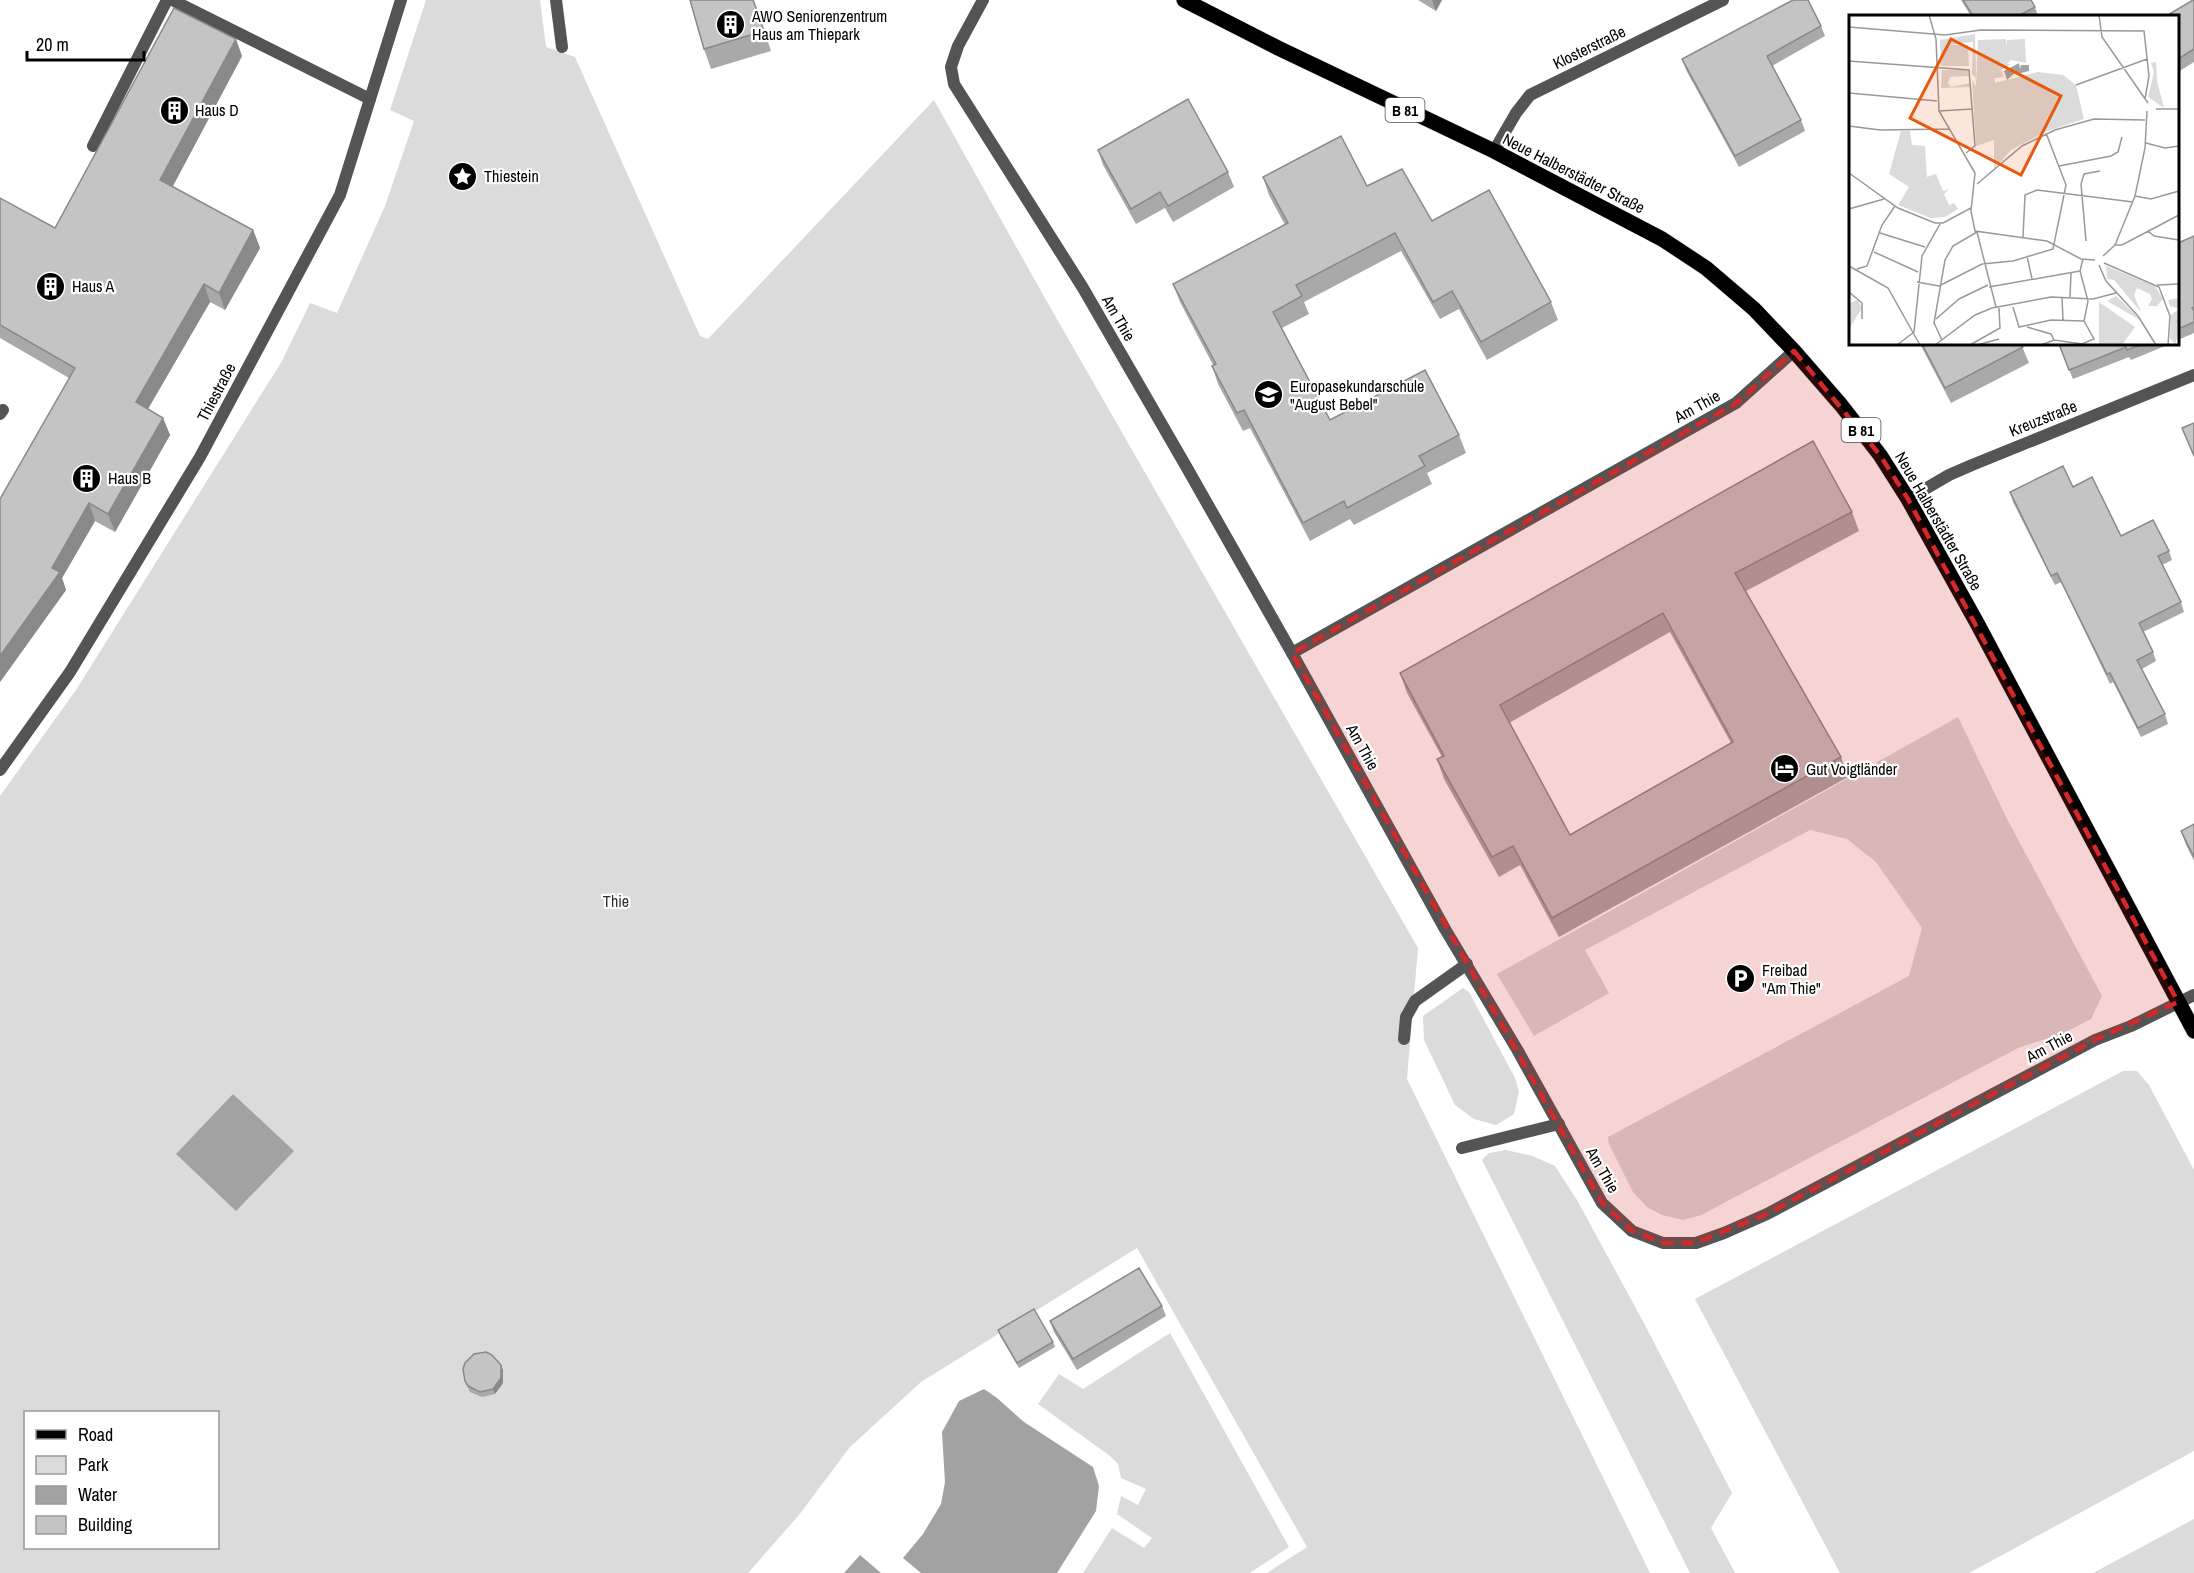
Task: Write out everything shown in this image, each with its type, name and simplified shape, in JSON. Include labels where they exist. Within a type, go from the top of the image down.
[{"type":"main road","name":"Neue Halberstädter Straße","points":[[1184,0],[1278,48],[1494,151],[1614,213],[1694,260],[1754,309],[1841,405],[1880,455],[1908,499],[1977,623],[2194,1031]]},
{"type":"street","points":[[93,146],[167,0]]},
{"type":"street","points":[[172,0],[370,99]]},
{"type":"street","name":"Thiestraße","points":[[0,770],[70,672],[200,458],[340,195],[401,0]]},
{"type":"street","points":[[556,0],[562,47]]},
{"type":"street","name":"Am Thie","points":[[983,0],[958,46],[951,67],[954,84],[1083,288],[1602,1203],[1632,1231],[1663,1243],[1696,1243],[1724,1233],[1767,1214],[2095,1040],[2131,1026],[2194,995]]},
{"type":"street","name":"Klosterstraße","points":[[1494,151],[1516,113],[1530,95],[1723,0]]},
{"type":"street","name":"Am Thie","points":[[1292,653],[1736,403],[1794,351]]},
{"type":"street","name":"Kreuzstraße","points":[[1908,499],[1949,475],[1972,465],[2194,375]]},
{"type":"street","points":[[1404,1039],[1406,1017],[1415,1001],[1467,964]]},
{"type":"street","points":[[1462,1148],[1559,1124]]},
{"type":"highlighted area","points":[[1794,351],[1880,455],[1908,499],[2178,1002],[2095,1040],[1767,1214],[1696,1243],[1663,1243],[1632,1231],[1602,1203],[1292,653],[1736,403]]},
{"type":"green space","name":"Thie","points":[[426,0],[540,0],[546,47],[575,57],[700,336],[708,339],[934,100],[1050,307],[1418,948],[1407,1079],[1650,1573],[1267,1573],[1307,1547],[1137,1248],[921,1382],[850,1447],[799,1515],[748,1573],[0,1573],[0,796],[76,690],[282,361],[310,303],[337,313],[385,206],[414,121],[390,110]]},
{"type":"green space","points":[[1958,717],[2007,819],[2102,996],[2091,1019],[2062,1034],[2020,1047],[1701,1215],[1683,1220],[1662,1215],[1647,1207],[1633,1192],[1609,1144],[1608,1137],[1909,976],[1922,928],[1876,862],[1847,839],[1810,830],[1585,950],[1609,993],[1534,1036],[1497,974]]},
{"type":"green space","points":[[1463,988],[1469,992],[1515,1078],[1519,1091],[1514,1114],[1496,1125],[1474,1119],[1455,1105],[1424,1040],[1423,1016]]},
{"type":"green space","points":[[2123,1071],[2137,1071],[2149,1085],[2194,1170],[2194,1451],[1969,1573],[1840,1573],[1695,1299]]},
{"type":"green space","points":[[1506,1150],[1533,1156],[1555,1166],[1577,1200],[1645,1325],[1732,1493],[1711,1528],[1735,1573],[1690,1573],[1482,1160],[1489,1153]]},
{"type":"green space","points":[[1170,1333],[1289,1547],[1250,1573],[1083,1573],[1112,1528],[1144,1548],[1152,1538],[1117,1514],[1121,1496],[1138,1505],[1146,1489],[1121,1478],[1118,1464],[1110,1456],[1038,1404],[1059,1374],[1083,1389]]},
{"type":"green space","points":[[2194,1519],[2194,1573],[2093,1573]]},
{"type":"water","points":[[233,1094],[294,1151],[236,1211],[176,1154]]},
{"type":"water","points":[[984,1389],[1024,1422],[1093,1467],[1099,1486],[1096,1511],[1057,1573],[921,1573],[903,1558],[923,1534],[941,1504],[945,1482],[942,1432],[959,1401]]},
{"type":"water","points":[[860,1555],[881,1573],[844,1573]]},
{"type":"building","name":"AWO Seniorenzentrum Haus am Thiepark","points":[[690,0],[753,0],[764,31],[704,49]]},
{"type":"building","points":[[1793,0],[1808,0],[1821,26],[1767,56],[1801,120],[1735,156],[1682,59]]},
{"type":"building","points":[[1963,0],[2031,0],[2035,7],[2020,15],[1972,15]]},
{"type":"building","points":[[2194,0],[2194,49],[2179,58],[2179,15],[2168,15]]},
{"type":"building","points":[[174,8],[236,39],[160,180],[253,230],[219,293],[204,284],[136,402],[163,418],[108,514],[89,503],[52,568],[60,572],[0,656],[0,499],[75,368],[0,325],[0,198],[55,228]]},
{"type":"building","points":[[1188,99],[1228,172],[1168,206],[1160,192],[1131,209],[1098,150]]},
{"type":"building","points":[[1341,136],[1367,186],[1402,169],[1432,221],[1489,190],[1551,302],[1481,342],[1452,291],[1433,302],[1395,233],[1296,285],[1302,296],[1273,312],[1330,420],[1425,370],[1459,435],[1419,456],[1425,466],[1347,508],[1344,501],[1303,523],[1244,410],[1237,413],[1212,366],[1216,364],[1173,284],[1288,223],[1263,177]]},
{"type":"building","points":[[2194,236],[2194,307],[2192,308],[2194,322],[2179,329],[2179,243]]},
{"type":"building","points":[[1923,345],[2022,345],[2023,347],[1945,388]]},
{"type":"building","points":[[2059,345],[2140,345],[2127,350],[2126,347],[2069,370]]},
{"type":"building","points":[[2194,423],[2194,456],[2182,428]]},
{"type":"building","points":[[1813,441],[1852,512],[1735,573],[1841,757],[1552,918],[1513,846],[1492,857],[1437,759],[1444,756],[1400,673]],"holes":[[[1663,613],[1733,742],[1570,835],[1500,705]]]},
{"type":"building","points":[[2063,466],[2073,487],[2092,477],[2121,536],[2153,520],[2169,551],[2158,556],[2181,602],[2139,623],[2153,652],[2137,660],[2165,714],[2138,728],[2110,673],[2107,674],[2057,573],[2051,576],[2010,492]]},
{"type":"building","points":[[2194,824],[2194,857],[2181,831]]},
{"type":"building","points":[[1139,1268],[1162,1306],[1073,1359],[1050,1321]]},
{"type":"building","points":[[1034,1309],[1053,1342],[1017,1363],[998,1330]]},
{"type":"building","points":[[486,1352],[501,1365],[501,1378],[493,1389],[480,1392],[468,1386],[463,1369],[465,1363],[474,1354]]},
{"type":"place","name":"AWO Seniorenzentrum Haus am Thiepark","points":[[731,25]]},
{"type":"place","name":"Haus D","points":[[174,110]]},
{"type":"place","name":"Thiestein","points":[[463,176]]},
{"type":"place","name":"Haus A","points":[[51,286]]},
{"type":"place","name":"Europasekundarschule \"August Bebel\"","points":[[1269,395]]},
{"type":"place","name":"Haus B","points":[[87,478]]},
{"type":"place","name":"Gut Voigtländer","points":[[1785,769]]},
{"type":"place","name":"Freibad \"Am Thie\"","points":[[1741,979]]}]
